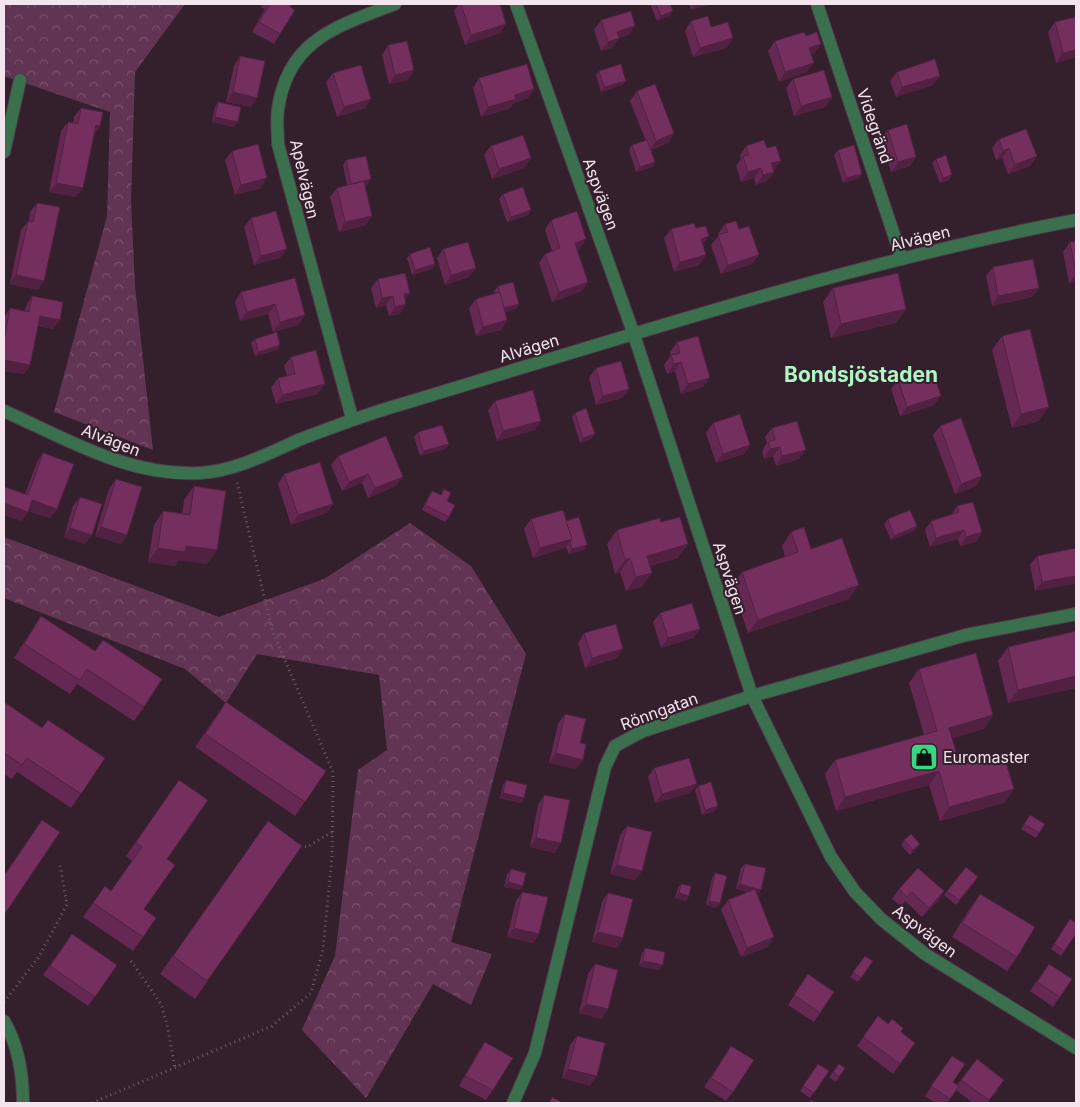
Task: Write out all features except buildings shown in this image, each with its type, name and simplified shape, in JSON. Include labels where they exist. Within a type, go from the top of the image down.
[{"type":"street","name":"Apelvägen","points":[[352,418],[278,144],[278,110],[286,78],[303,49],[324,34],[395,4]]},
{"type":"street","name":"Aspvägen","points":[[516,4],[633,332],[752,696],[831,857],[855,892],[881,918],[925,954],[1076,1048]]},
{"type":"street","name":"Videgränd","points":[[817,4],[902,259]]},
{"type":"street","points":[[4,152],[20,80]]},
{"type":"street","name":"Alvägen","points":[[4,411],[112,460],[142,469],[174,473],[202,473],[234,467],[352,418],[633,332],[902,259],[1076,220]]},
{"type":"street","name":"Rönngatan","points":[[513,1103],[535,1053],[609,756],[620,743],[643,731],[752,696],[966,635],[1076,614]]},
{"type":"street","points":[[4,1020],[12,1034],[19,1061],[23,1103]]},
{"type":"path","points":[[92,1103],[272,1026],[311,993],[323,949],[332,857],[333,772],[272,630],[234,467]]},
{"type":"path","points":[[292,845],[307,847],[332,832]]},
{"type":"path","points":[[4,1002],[38,958],[67,905],[60,865]]},
{"type":"path","points":[[131,961],[153,996],[161,1004],[167,1024],[175,1068]]},
{"type":"green space","points":[[4,4],[185,4],[135,72],[131,201],[135,286],[153,450],[54,412],[107,216],[110,112],[4,76]]},
{"type":"green space","points":[[410,523],[471,566],[526,654],[451,942],[492,954],[471,1005],[433,984],[366,1098],[302,1030],[335,956],[358,770],[387,750],[379,675],[257,654],[226,703],[185,669],[4,598],[4,537],[219,617],[324,579]]},
{"type":"place","name":"Euromaster","points":[[924,757]]},
{"type":"district","name":"Bondsjöstaden","points":[[861,375]]}]
